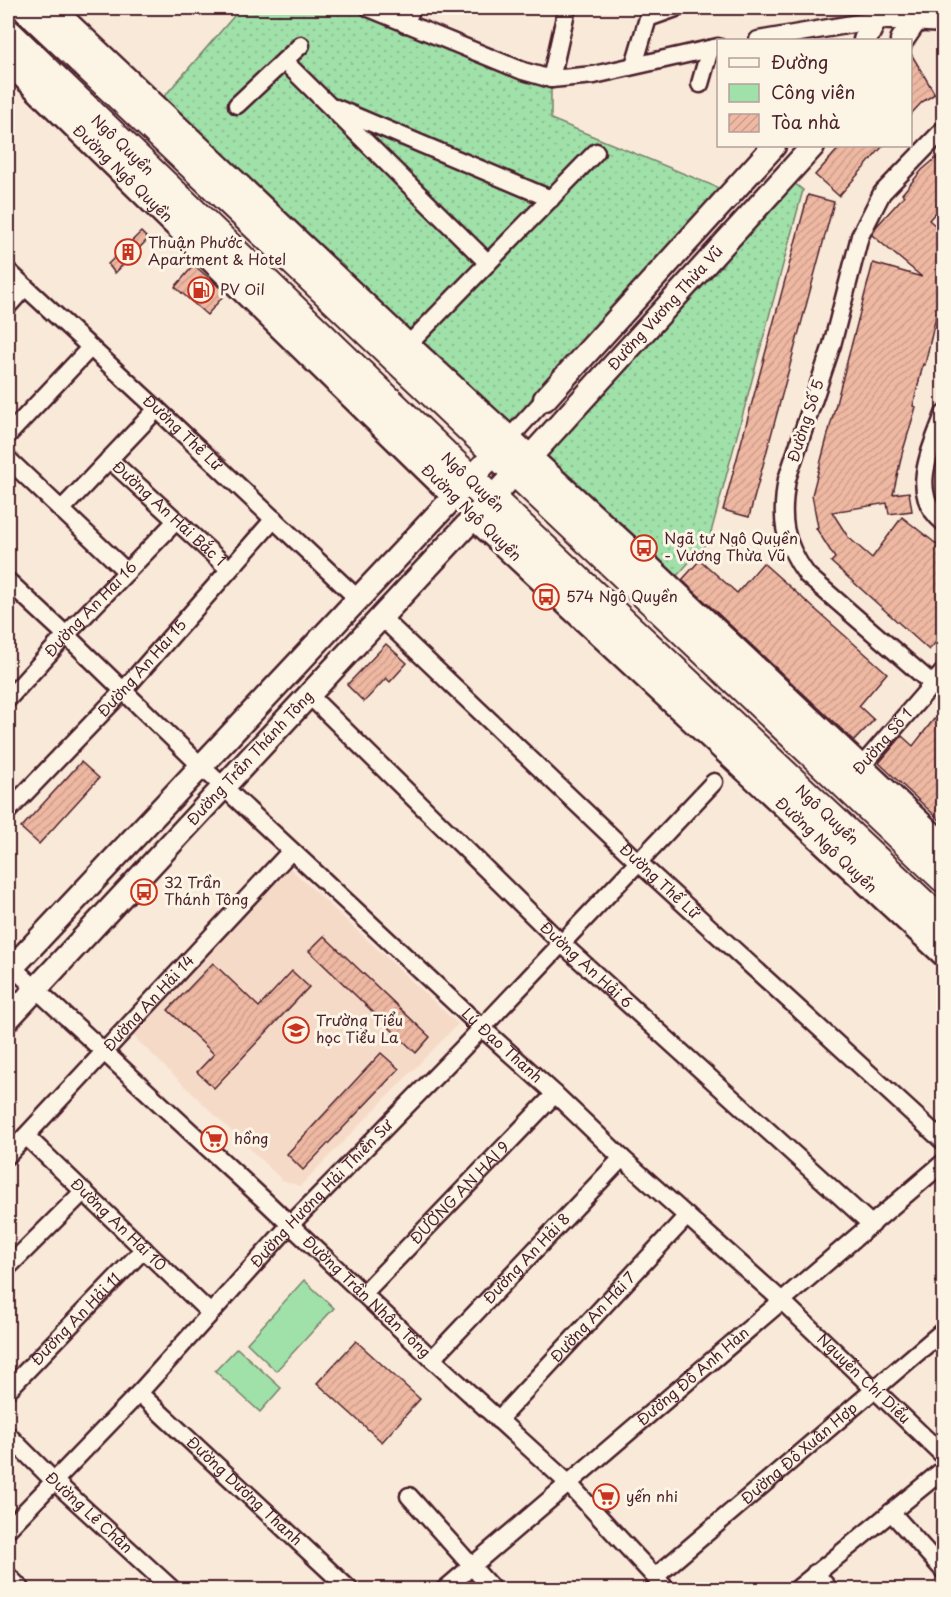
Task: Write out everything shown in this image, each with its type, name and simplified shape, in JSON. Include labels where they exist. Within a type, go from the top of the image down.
[{"type":"highway","points":[[27,8],[513,455],[853,776],[944,877]]},
{"type":"highway","name":"Ngô Quyền","points":[[8,35],[471,498],[944,925]]},
{"type":"street","points":[[52,8],[408,345],[513,455],[471,498]]},
{"type":"street","points":[[369,8],[523,71],[551,79],[594,75],[714,48]]},
{"type":"street","points":[[405,24],[412,8]]},
{"type":"street","points":[[551,79],[567,8]]},
{"type":"street","points":[[634,65],[648,18],[676,8]]},
{"type":"street","points":[[866,39],[878,14]]},
{"type":"street","points":[[763,39],[878,14],[918,14],[944,24]]},
{"type":"street","points":[[903,39],[918,14]]},
{"type":"street","points":[[237,105],[301,45]]},
{"type":"street","points":[[700,84],[714,48]]},
{"type":"street","points":[[285,61],[488,263]]},
{"type":"street","name":"Đường Ngô Quyền","points":[[8,62],[471,498],[944,955]]},
{"type":"street","points":[[328,105],[551,199]]},
{"type":"street","name":"Đường Số 5","points":[[938,689],[807,575],[796,560],[788,542],[783,523],[783,502],[787,480],[832,345],[860,236],[882,193],[944,129]]},
{"type":"street","name":"Đường Vương Thừa Vũ","points":[[513,455],[545,399],[773,147]]},
{"type":"street","name":"Đường Vương Thừa Vũ","points":[[513,455],[812,147]]},
{"type":"street","points":[[408,345],[596,152]]},
{"type":"street","name":"Đường Thế Lữ","points":[[8,271],[357,598]]},
{"type":"street","points":[[8,306],[25,287]]},
{"type":"street","points":[[8,435],[90,348]]},
{"type":"street","points":[[61,510],[157,409]]},
{"type":"street","points":[[944,414],[925,470],[924,483],[929,507],[944,523]]},
{"type":"street","points":[[8,459],[127,572]]},
{"type":"street","name":"Đường An Hải Bắc 1","points":[[109,459],[229,569]]},
{"type":"street","name":"Đường Trần Thánh Tông","points":[[9,967],[357,598],[471,498]]},
{"type":"street","name":"Đường Trần Thánh Tông","points":[[8,1018],[381,617],[471,498]]},
{"type":"street","name":"Đường An Hải 15","points":[[8,811],[123,691],[274,519]]},
{"type":"street","name":"Đường An Hải 16","points":[[8,699],[176,521]]},
{"type":"street","name":"Lý Đạo Thành","points":[[8,581],[291,851],[622,1158],[782,1301]]},
{"type":"street","name":"Đường Thế Lữ","points":[[381,617],[637,861],[944,1142]]},
{"type":"street","name":"Đường Số 1","points":[[853,776],[938,689],[944,671]]},
{"type":"street","name":"Đường An Hải 6","points":[[309,695],[561,943],[872,1225]]},
{"type":"street","points":[[853,776],[944,845]]},
{"type":"street","name":"Đường Hương Hải Thiền Sư","points":[[8,1529],[138,1393],[290,1225],[482,1028],[637,861],[714,782]]},
{"type":"street","name":"Đường An Hải 14","points":[[8,1155],[291,851]]},
{"type":"street","name":"Đường Trần Nhân Tông","points":[[9,967],[104,1051],[432,1359],[568,1483],[667,1590]]},
{"type":"street","name":"ĐƯỜNG AN HẢl 9","points":[[363,1294],[555,1094]]},
{"type":"street","name":"Đường An Hải 10","points":[[26,1136],[210,1313]]},
{"type":"street","name":"Đường An Hải 8","points":[[432,1359],[622,1158]]},
{"type":"street","name":"Đường Đỗ Anh Hàn","points":[[444,1590],[944,1162]]},
{"type":"street","points":[[8,1267],[84,1191]]},
{"type":"street","name":"Đường An Hải 7","points":[[498,1420],[687,1216]]},
{"type":"street","name":"Đường An Hải 11","points":[[8,1390],[144,1249]]},
{"type":"street","name":"Nguyễn Chí Diểu","points":[[782,1301],[944,1456]]},
{"type":"street","name":"Đường Đỗ Xuân Hợp","points":[[655,1577],[944,1330]]},
{"type":"street","name":"Đường Dương Thanh","points":[[138,1393],[350,1590]]},
{"type":"street","name":"Đường Lê Chân","points":[[8,1435],[54,1481],[173,1590]]},
{"type":"street","points":[[796,1590],[944,1469]]},
{"type":"street","points":[[409,1496],[493,1590]]},
{"type":"street","points":[[891,1512],[944,1571]]},
{"type":"street","points":[[815,1574],[830,1590]]},
{"type":"street","points":[[8,1576],[22,1590]]},
{"type":"shaded area","name":"Trường Tiểu học Tiểu La","points":[[290,868],[458,1024],[300,1186],[282,1180],[133,1036]]},
{"type":"green space","points":[[241,8],[374,8],[551,79],[551,119],[731,193],[509,438],[156,106]]},
{"type":"green space","points":[[785,176],[803,190],[709,540],[668,586],[530,457]]},
{"type":"green space","points":[[304,1280],[334,1308],[276,1371],[247,1343]]},
{"type":"green space","points":[[237,1348],[281,1388],[260,1412],[215,1371]]},
{"type":"building","points":[[912,55],[935,94],[922,102],[912,113]]},
{"type":"building","points":[[840,147],[882,147],[839,196],[815,175]]},
{"type":"building","points":[[936,158],[944,167],[944,203],[929,220],[944,233],[944,295],[938,317],[936,316],[925,365],[923,364],[913,406],[916,407],[893,494],[909,492],[912,511],[889,514],[887,503],[832,512],[848,537],[872,558],[902,517],[939,546],[937,548],[944,553],[944,633],[929,650],[831,562],[835,558],[816,528],[818,527],[812,495],[873,263],[922,277],[872,235],[876,227],[904,196],[902,194],[922,170]]},
{"type":"building","points":[[808,195],[834,202],[749,517],[723,510]]},
{"type":"building","name":"Thuận Phước Apartment & Hotel","points":[[141,232],[148,239],[115,273],[108,264]]},
{"type":"building","name":"PV Oil","points":[[194,265],[226,293],[207,315],[175,287]]},
{"type":"building","points":[[700,560],[737,593],[763,563],[887,673],[859,706],[874,720],[854,741],[682,580]]},
{"type":"building","points":[[386,644],[407,663],[390,682],[386,678],[364,702],[347,685]]},
{"type":"building","points":[[934,719],[944,726],[944,824],[879,763],[902,736],[913,746]]},
{"type":"building","points":[[81,762],[99,778],[39,844],[21,828]]},
{"type":"building","points":[[324,936],[430,1037],[416,1053],[309,951]]},
{"type":"building","points":[[213,963],[259,1007],[292,971],[309,987],[214,1088],[197,1072],[214,1054],[168,1010]]},
{"type":"building","points":[[381,1053],[399,1069],[303,1170],[287,1154]]},
{"type":"building","points":[[356,1341],[420,1399],[382,1442],[317,1383]]},
{"type":"place","name":"Thuận Phước Apartment & Hotel","points":[[128,252]]},
{"type":"place","name":"PV Oil","points":[[201,290]]},
{"type":"place","name":"Ngã tư Ngô Quyền - Vương Thừa Vũ","points":[[644,548]]},
{"type":"place","name":"574 Ngô Quyền","points":[[546,597]]},
{"type":"place","name":"32 Trần Thánh Tông","points":[[144,892]]},
{"type":"place","name":"Trường Tiểu học Tiểu La","points":[[296,1030]]},
{"type":"place","name":"hồng","points":[[214,1139]]},
{"type":"place","name":"yến nhi","points":[[606,1497]]}]
